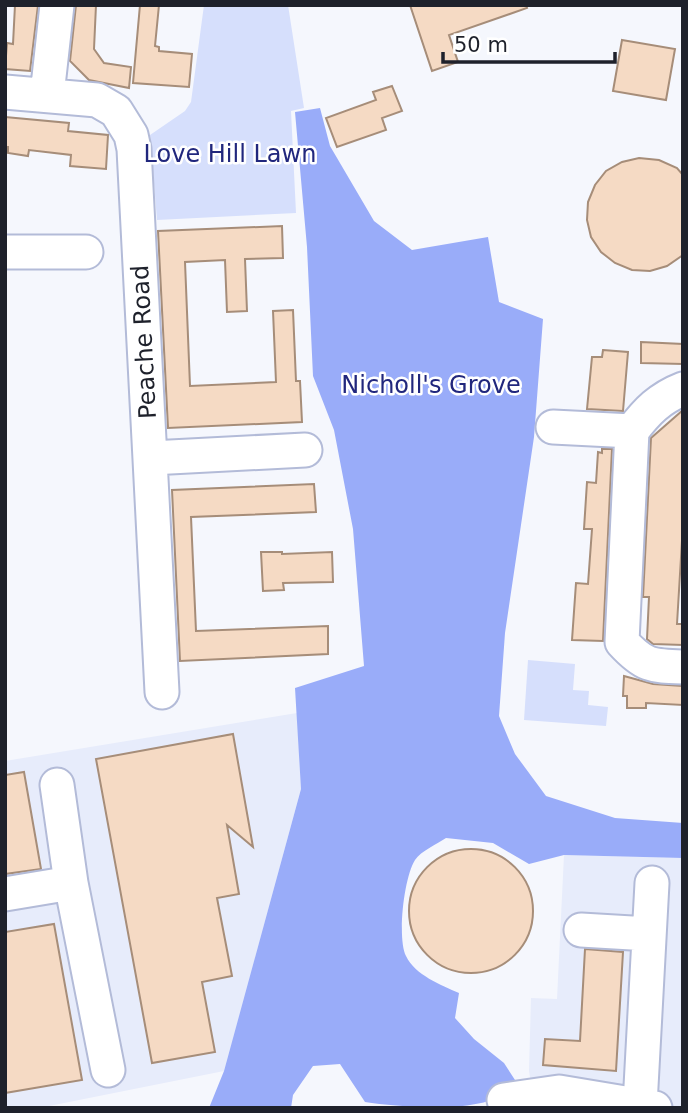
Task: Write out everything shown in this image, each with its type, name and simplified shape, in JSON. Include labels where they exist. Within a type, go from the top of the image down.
[{"type":"street","points":[[47,95],[57,5]]},
{"type":"street","name":"Peache Road","points":[[5,92],[97,100],[116,111],[131,135],[134,149],[162,692]]},
{"type":"street","points":[[5,252],[86,252]]},
{"type":"street","points":[[683,389],[664,396],[632,431],[622,642],[636,659],[655,666],[683,667]]},
{"type":"street","points":[[553,427],[632,431]]},
{"type":"street","points":[[151,458],[305,450]]},
{"type":"street","points":[[57,785],[71,883],[108,1070]]},
{"type":"street","points":[[5,894],[71,883]]},
{"type":"street","points":[[504,1100],[559,1092],[647,1106],[652,883]]},
{"type":"street","points":[[581,930],[649,934]]},
{"type":"shaded area","points":[[297,713],[301,789],[224,1071],[39,1108],[5,1108],[5,761]]},
{"type":"shaded area","points":[[564,855],[683,858],[683,1108],[535,1108],[529,1071],[531,998],[557,999]]},
{"type":"green space","name":"Love Hill Lawn","points":[[204,5],[288,5],[304,108],[291,111],[296,213],[157,220],[150,135],[185,111],[191,102]]},
{"type":"green space","name":"Nicholl's Grove","points":[[320,108],[330,146],[374,221],[412,250],[488,237],[499,302],[543,319],[534,437],[505,633],[499,716],[515,754],[546,796],[615,818],[683,823],[683,858],[564,855],[529,864],[493,843],[446,838],[415,860],[403,908],[402,936],[406,956],[422,974],[459,993],[455,1018],[474,1039],[504,1063],[515,1080],[500,1096],[471,1105],[415,1107],[365,1102],[340,1064],[313,1066],[293,1095],[291,1108],[209,1108],[224,1071],[301,789],[295,688],[364,666],[353,529],[334,430],[313,376],[307,247],[295,112]]},
{"type":"green space","points":[[528,660],[575,664],[573,690],[589,691],[588,705],[608,707],[606,726],[524,720]]},
{"type":"building","points":[[15,5],[38,5],[30,71],[5,69],[7,43],[13,44]]},
{"type":"building","points":[[76,5],[96,5],[94,49],[104,63],[131,67],[129,88],[89,80],[70,61]]},
{"type":"building","points":[[140,5],[159,5],[155,46],[159,47],[159,51],[192,54],[189,87],[133,83]]},
{"type":"building","points":[[410,5],[526,5],[527,8],[449,35],[458,62],[432,71]]},
{"type":"building","points":[[622,40],[675,49],[666,100],[613,91]]},
{"type":"building","points":[[392,86],[402,111],[382,118],[386,130],[337,147],[326,118],[376,100],[373,92]]},
{"type":"building","points":[[5,117],[69,123],[68,131],[108,135],[106,169],[70,166],[71,155],[29,150],[28,156],[8,153],[8,147],[5,147]]},
{"type":"building","points":[[639,158],[659,160],[677,168],[683,175],[683,255],[667,266],[650,271],[632,270],[615,263],[601,252],[591,237],[587,220],[588,202],[595,185],[606,171],[622,162]]},
{"type":"building","points":[[282,226],[283,258],[245,259],[247,311],[227,312],[225,260],[185,262],[190,386],[276,382],[273,311],[293,310],[296,381],[300,381],[302,422],[168,428],[158,231]]},
{"type":"building","points":[[641,342],[683,344],[683,364],[641,363]]},
{"type":"building","points":[[603,350],[628,352],[623,411],[587,409],[592,357],[602,357]]},
{"type":"building","points":[[683,410],[683,524],[677,624],[683,624],[683,645],[653,644],[647,639],[649,597],[643,597],[651,438]]},
{"type":"building","points":[[602,449],[612,449],[603,641],[572,640],[576,583],[588,584],[592,529],[584,529],[587,482],[596,483],[598,452],[602,453]]},
{"type":"building","points":[[314,484],[316,512],[191,517],[196,631],[328,626],[328,654],[180,661],[172,490]]},
{"type":"building","points":[[261,552],[332,552],[333,582],[283,583],[284,590],[263,591]]},
{"type":"building","points":[[624,676],[653,684],[683,686],[683,705],[646,703],[646,708],[627,708],[627,696],[623,696]]},
{"type":"building","points":[[233,734],[253,847],[227,825],[239,894],[217,898],[232,976],[202,982],[215,1052],[152,1063],[96,759]]},
{"type":"building","points":[[24,772],[41,869],[5,874],[5,775]]},
{"type":"building","points":[[471,849],[495,854],[515,867],[528,887],[533,911],[528,935],[515,955],[495,968],[471,973],[447,968],[427,955],[414,935],[409,911],[414,887],[427,867],[447,854]]},
{"type":"building","points":[[54,924],[82,1080],[5,1093],[5,932]]},
{"type":"building","points":[[585,949],[623,952],[616,1071],[543,1065],[545,1039],[580,1041]]}]
